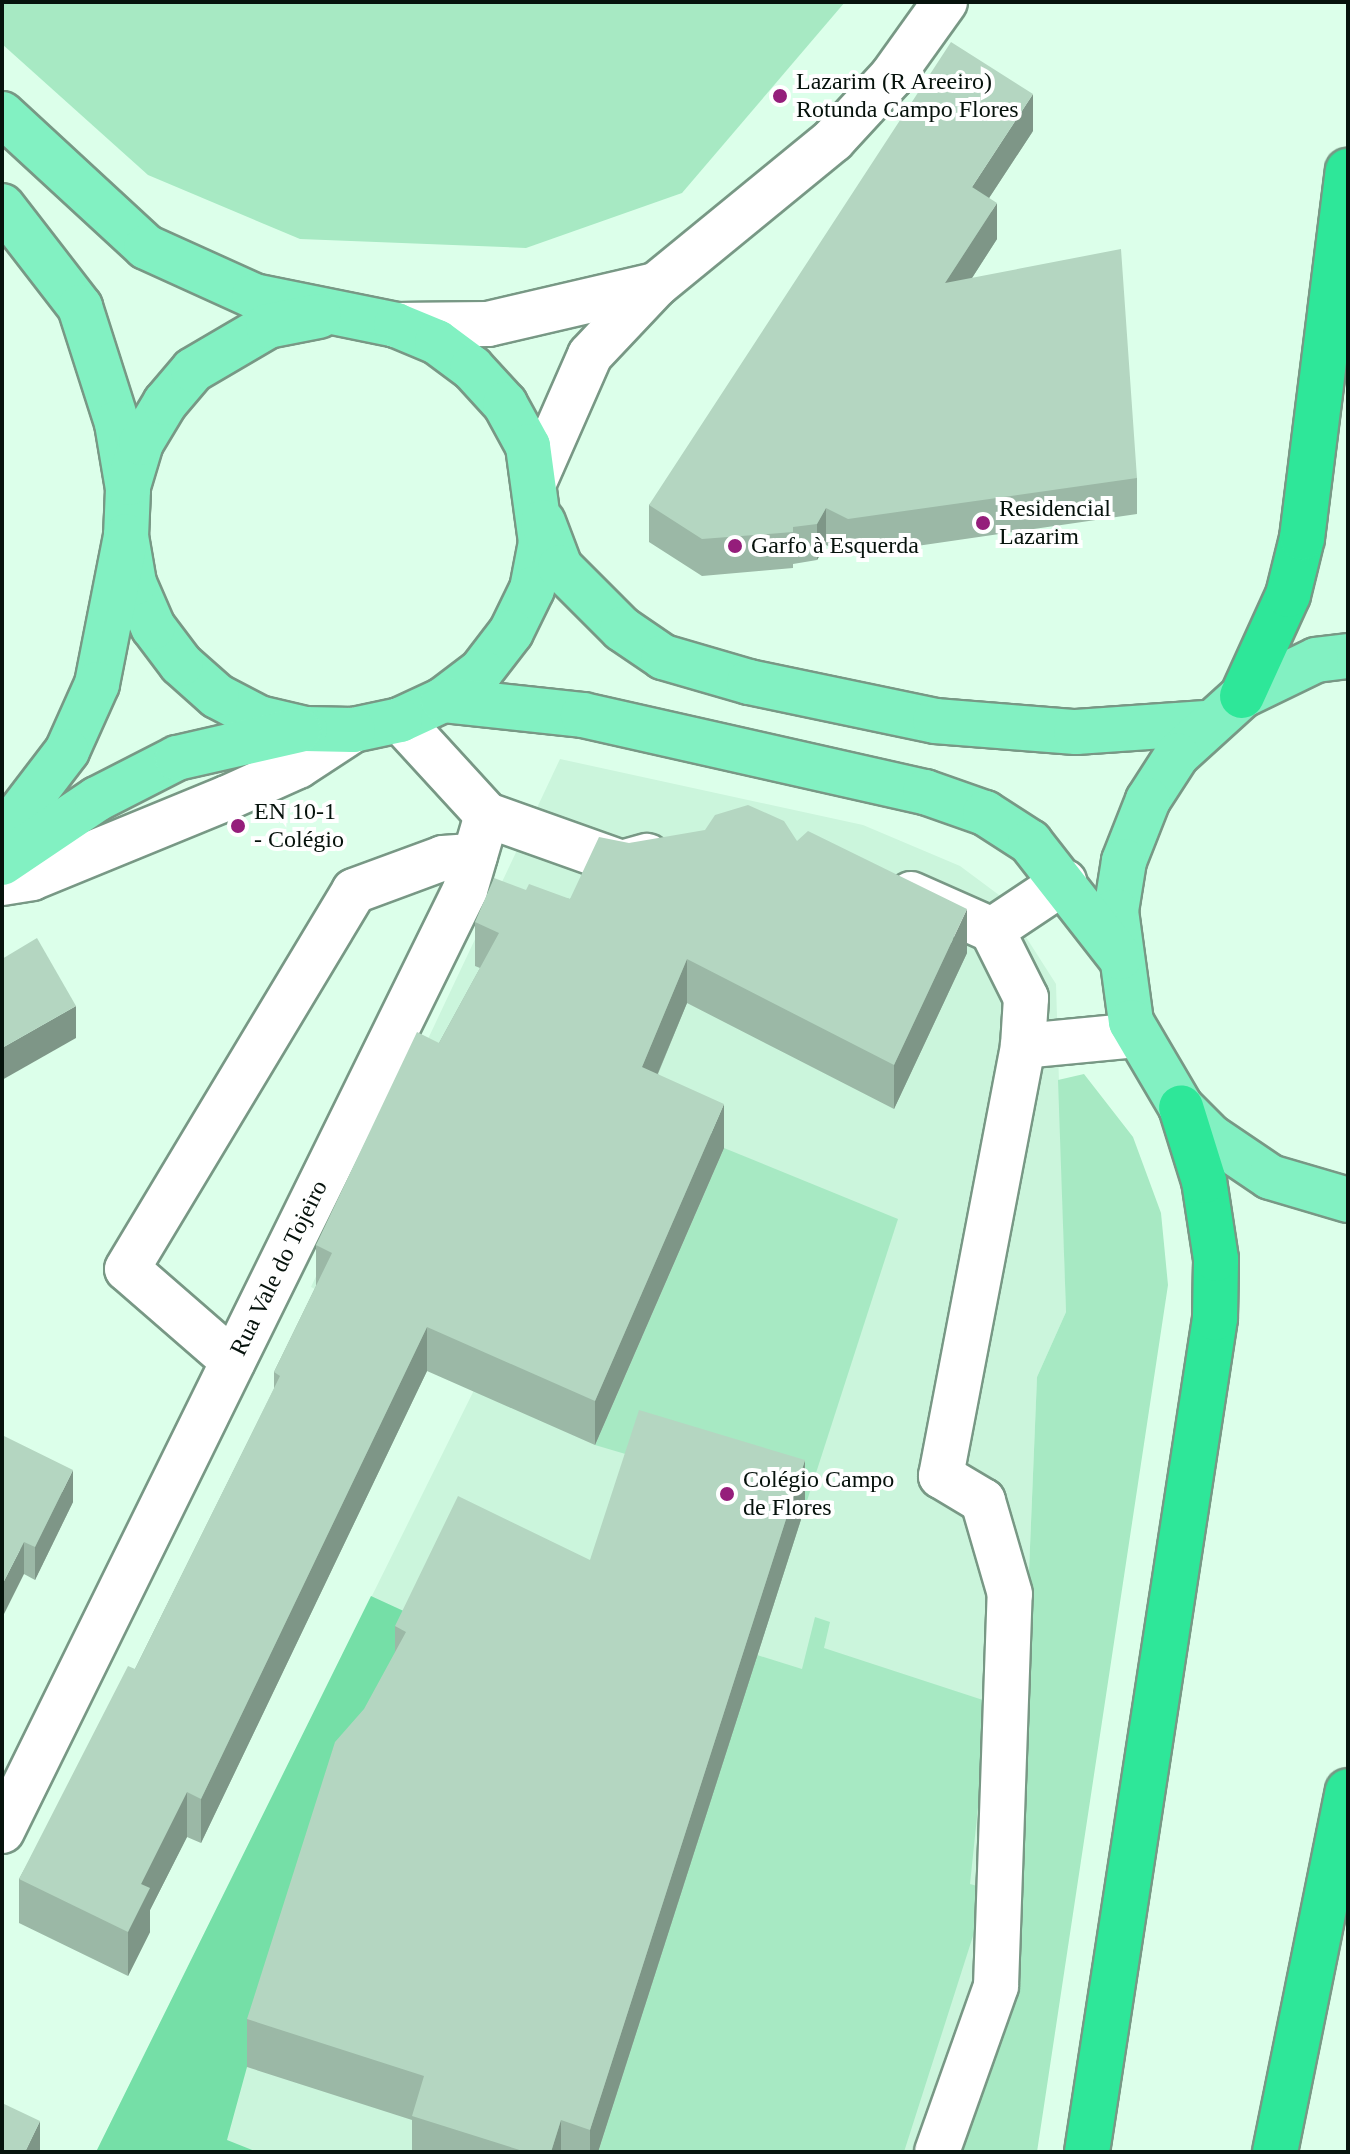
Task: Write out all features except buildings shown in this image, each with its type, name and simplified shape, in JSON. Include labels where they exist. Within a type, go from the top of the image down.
[{"type":"highway","points":[[1242,696],[1288,595],[1302,538],[1348,171]]},
{"type":"highway","points":[[1087,2152],[1215,1318],[1216,1259],[1204,1181],[1181,1107]]},
{"type":"highway","points":[[1275,2152],[1348,1791]]},
{"type":"main road","points":[[2,114],[146,247],[254,296],[396,325],[437,342],[472,368],[505,404],[528,446],[538,497],[560,567],[622,629],[663,657],[749,682],[935,721],[1076,732],[1206,723]]},
{"type":"main road","points":[[2,206],[80,307],[117,423],[128,489],[126,536],[97,684],[67,751],[2,836]]},
{"type":"main road","points":[[128,489],[141,443],[165,403],[193,370],[268,326],[311,316],[353,316]]},
{"type":"main road","points":[[2,863],[97,799],[177,758],[305,729],[353,730],[400,720],[443,700],[481,671],[511,632],[532,589],[538,497]]},
{"type":"main road","points":[[126,536],[134,583],[153,627],[181,664],[217,696],[245,711],[305,729]]},
{"type":"main road","points":[[1332,658],[1242,696],[1206,723],[1177,755],[1148,800],[1124,861],[1116,911],[1120,957],[1137,1035],[1181,1107],[1241,1160],[1301,1188],[1348,1200]]},
{"type":"main road","points":[[443,700],[583,715],[925,792],[985,813],[1030,842],[1120,957]]},
{"type":"street","points":[[538,497],[590,355],[656,285],[833,140],[892,76],[945,2]]},
{"type":"street","points":[[396,325],[488,324],[656,285]]},
{"type":"street","points":[[400,720],[481,836]]},
{"type":"street","points":[[2,883],[32,878],[227,798],[298,766],[353,730]]},
{"type":"street","points":[[233,1361],[127,1269],[354,891],[443,858],[481,836],[622,863],[693,840]]},
{"type":"street","name":"Rua Vale do Tojeiro","points":[[2,1831],[465,890],[481,836]]},
{"type":"street","points":[[878,879],[992,930],[1026,998],[1023,1046],[941,1476],[983,1501],[1010,1594],[996,1986],[937,2152]]},
{"type":"street","points":[[992,930],[1064,882]]},
{"type":"street","points":[[1023,1046],[1137,1035]]},
{"type":"shaded area","points":[[2,2],[845,2],[682,193],[526,248],[300,239],[148,175],[2,44]]},
{"type":"shaded area","name":"Colégio Campo de Flores","points":[[560,759],[863,825],[960,866],[999,895],[1056,984],[1066,1312],[1037,1377],[1011,2008],[961,2152],[96,2152],[484,1370],[311,1287]]},
{"type":"shaded area","points":[[1084,1074],[1133,1137],[1161,1213],[1168,1285],[1037,2152],[961,2152],[1011,2008],[1037,1377],[1066,1312],[1058,1080]]},
{"type":"shaded area","points":[[724,1148],[898,1219],[805,1507],[595,1445]]},
{"type":"shaded area","points":[[815,1617],[830,1622],[824,1648],[989,1702],[970,1884],[988,1889],[904,2152],[598,2152],[757,1655],[802,1669]]},
{"type":"green space","points":[[371,1596],[421,1619],[335,1790],[247,2067],[227,2140],[257,2152],[96,2152]]},
{"type":"place","name":"Lazarim (R Areeiro) Rotunda Campo Flores","points":[[780,96]]},
{"type":"place","name":"Residencial Lazarim","points":[[983,523]]},
{"type":"place","name":"Garfo à Esquerda","points":[[735,546]]},
{"type":"place","name":"EN 10-1 - Colégio","points":[[238,826]]},
{"type":"place","name":"Colégio Campo de Flores","points":[[727,1494]]}]
